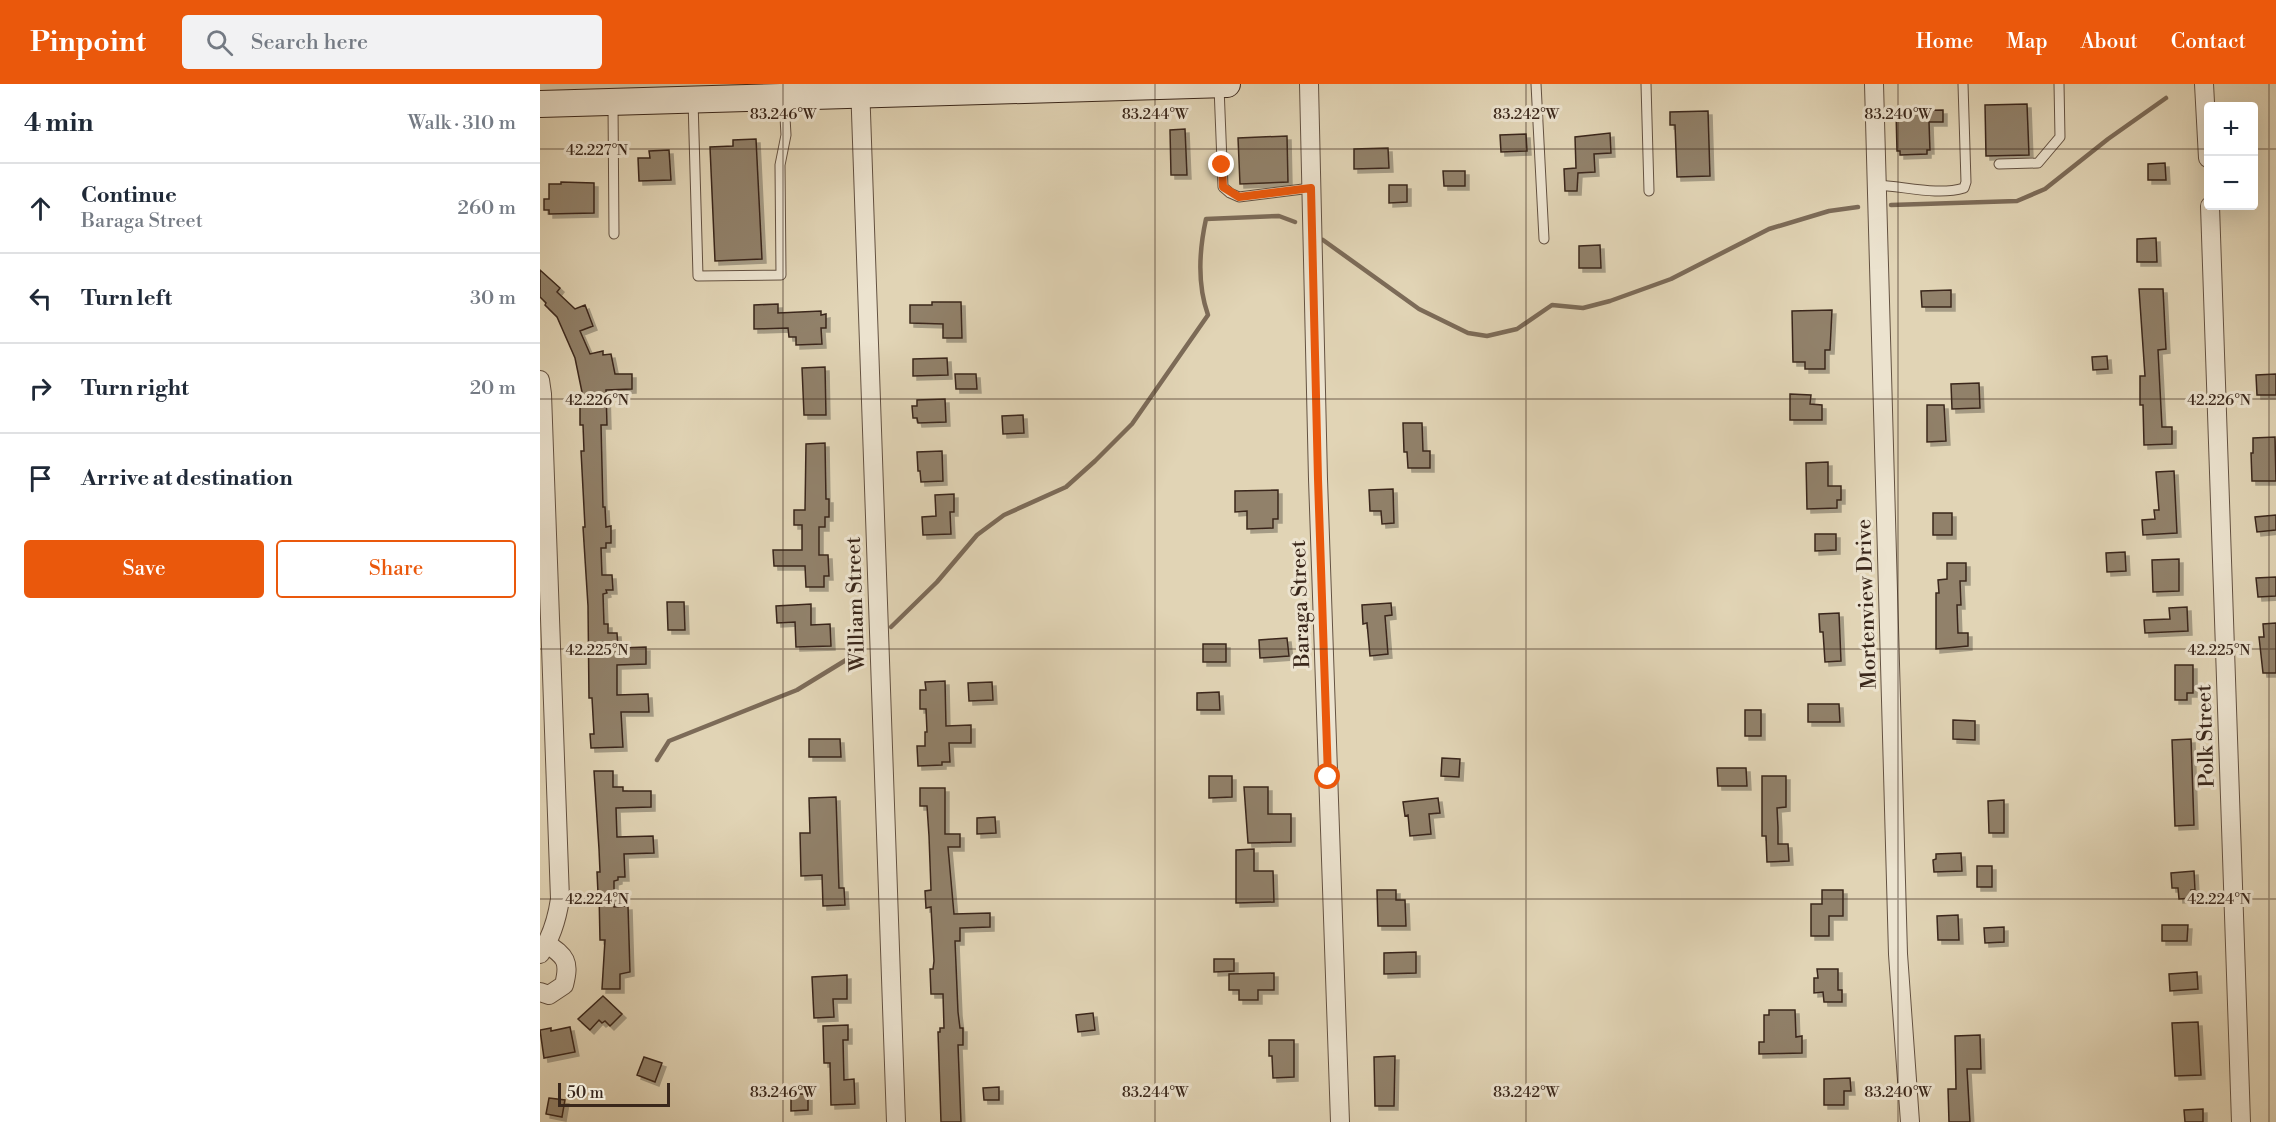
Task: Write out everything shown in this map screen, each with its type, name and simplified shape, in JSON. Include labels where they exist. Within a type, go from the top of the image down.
[{"type":"main road","points":[[540,104],[784,98],[859,89],[1227,84]]},
{"type":"street","name":"Baraga Street","points":[[1309,84],[1318,479],[1340,1122]]},
{"type":"street","name":"Mortenview Drive","points":[[1874,84],[1898,954],[1910,1122]]},
{"type":"street","points":[[2204,84],[2208,156]]},
{"type":"street","name":"William Street","points":[[859,89],[896,1122]]},
{"type":"street","name":"Polk Street","points":[[2210,210],[2241,1122]]},
{"type":"street","points":[[540,380],[560,899],[557,919],[543,949],[563,956],[568,970],[564,985],[549,995],[540,992]]},
{"type":"lane","points":[[1219,84],[1223,187],[1239,197],[1311,188]]},
{"type":"lane","points":[[1536,84],[1544,239]]},
{"type":"lane","points":[[1646,84],[1649,191]]},
{"type":"lane","points":[[1876,185],[1936,191],[1964,188],[1966,182],[1963,84]]},
{"type":"lane","points":[[1999,164],[2038,163],[2060,138],[2059,84]]},
{"type":"lane","points":[[693,100],[698,276],[781,275],[780,165],[786,135],[784,98]]},
{"type":"lane","points":[[613,102],[614,234]]},
{"type":"building","points":[[2027,104],[2029,155],[1986,156],[1985,105]]},
{"type":"building","points":[[1943,110],[1943,122],[1929,122],[1930,150],[1927,150],[1927,154],[1900,155],[1900,151],[1897,151],[1896,111]]},
{"type":"building","points":[[1708,111],[1710,176],[1677,177],[1675,125],[1670,125],[1670,112]]},
{"type":"building","points":[[1185,129],[1187,175],[1171,175],[1170,130]]},
{"type":"building","points":[[1610,133],[1611,153],[1594,154],[1595,172],[1578,173],[1577,191],[1565,191],[1564,169],[1576,168],[1575,137]]},
{"type":"building","points":[[1526,134],[1527,151],[1501,152],[1500,135]]},
{"type":"building","points":[[1287,136],[1288,182],[1240,184],[1238,138]]},
{"type":"building","points":[[756,139],[762,259],[715,261],[710,147],[733,146],[733,140]]},
{"type":"building","points":[[1388,148],[1389,168],[1354,169],[1354,149]]},
{"type":"building","points":[[669,150],[671,180],[639,181],[638,158],[650,158],[649,151]]},
{"type":"building","points":[[2165,163],[2166,180],[2148,180],[2148,164]]},
{"type":"building","points":[[1443,171],[1465,171],[1465,186],[1444,186]]},
{"type":"building","points":[[561,182],[594,183],[594,213],[549,214],[549,210],[544,210],[544,199],[549,199],[549,184],[561,184]]},
{"type":"building","points":[[1389,185],[1407,185],[1407,202],[1389,203]]},
{"type":"building","points":[[2156,238],[2157,262],[2137,262],[2137,239]]},
{"type":"building","points":[[1600,245],[1601,268],[1579,268],[1579,246]]},
{"type":"building","points":[[540,270],[560,288],[557,292],[575,309],[585,305],[593,326],[580,331],[590,354],[603,351],[603,355],[611,354],[615,374],[632,374],[632,389],[606,390],[607,425],[601,425],[603,507],[605,507],[606,527],[611,526],[611,543],[606,543],[606,548],[601,548],[602,575],[612,575],[613,590],[606,590],[607,593],[603,594],[604,624],[608,624],[608,633],[617,633],[618,648],[646,647],[646,664],[617,665],[617,695],[648,694],[649,712],[621,712],[623,747],[591,748],[590,734],[594,734],[592,698],[589,698],[588,606],[581,451],[584,451],[583,425],[580,425],[580,397],[583,397],[575,358],[557,317],[540,297]]},
{"type":"building","points":[[2139,289],[2163,289],[2166,349],[2158,350],[2162,427],[2172,427],[2172,444],[2144,445],[2140,376],[2145,376]]},
{"type":"building","points":[[1951,290],[1951,307],[1922,307],[1921,291]]},
{"type":"building","points":[[932,302],[961,302],[962,338],[943,338],[943,324],[910,323],[910,305],[932,305]]},
{"type":"building","points":[[778,304],[778,313],[821,311],[821,315],[826,314],[826,328],[821,328],[822,344],[796,345],[796,337],[789,337],[788,328],[754,329],[754,305]]},
{"type":"building","points":[[1832,310],[1830,350],[1825,350],[1825,369],[1805,369],[1805,362],[1793,362],[1792,311]]},
{"type":"building","points":[[2107,356],[2108,369],[2093,370],[2092,357]]},
{"type":"building","points":[[947,358],[948,375],[913,376],[913,359]]},
{"type":"building","points":[[825,367],[826,415],[804,415],[802,368]]},
{"type":"building","points":[[955,374],[976,374],[977,389],[956,389]]},
{"type":"building","points":[[2276,374],[2276,395],[2257,395],[2256,375]]},
{"type":"building","points":[[1979,383],[1980,408],[1952,409],[1951,384]]},
{"type":"building","points":[[1790,394],[1811,395],[1810,404],[1822,405],[1822,420],[1790,420]]},
{"type":"building","points":[[945,399],[946,422],[918,423],[917,418],[913,418],[912,406],[917,406],[917,400]]},
{"type":"building","points":[[1927,405],[1944,405],[1946,441],[1927,442]]},
{"type":"building","points":[[1023,415],[1024,433],[1003,434],[1002,416]]},
{"type":"building","points":[[1403,423],[1422,423],[1423,451],[1430,451],[1430,468],[1408,468],[1407,452],[1404,452]]},
{"type":"building","points":[[2275,437],[2276,481],[2252,481],[2253,438]]},
{"type":"building","points":[[825,443],[826,499],[829,499],[829,517],[825,517],[825,527],[819,527],[819,555],[828,555],[829,576],[824,576],[824,587],[806,587],[805,566],[774,566],[773,550],[802,550],[802,525],[794,525],[794,510],[805,510],[806,444]]},
{"type":"building","points":[[942,451],[943,481],[921,482],[917,452]]},
{"type":"building","points":[[1828,462],[1828,486],[1841,486],[1841,500],[1837,500],[1837,508],[1807,509],[1806,463]]},
{"type":"building","points":[[2174,471],[2177,533],[2143,535],[2142,520],[2155,519],[2154,510],[2159,510],[2156,472]]},
{"type":"building","points":[[1393,489],[1394,523],[1382,524],[1381,511],[1370,511],[1369,490]]},
{"type":"building","points":[[1278,490],[1278,519],[1273,519],[1273,528],[1247,529],[1247,511],[1235,512],[1235,491]]},
{"type":"building","points":[[954,494],[954,512],[950,512],[951,534],[923,535],[922,517],[936,516],[935,495]]},
{"type":"building","points":[[1933,513],[1952,513],[1952,535],[1933,535]]},
{"type":"building","points":[[2276,515],[2276,530],[2257,532],[2255,517]]},
{"type":"building","points":[[1815,534],[1836,534],[1836,550],[1815,551]]},
{"type":"building","points":[[2125,552],[2126,571],[2107,572],[2106,553]]},
{"type":"building","points":[[2179,559],[2179,591],[2153,592],[2152,560]]},
{"type":"building","points":[[1947,563],[1966,563],[1966,581],[1960,581],[1961,605],[1957,605],[1958,633],[1968,633],[1968,646],[1936,649],[1936,593],[1939,593],[1938,580],[1947,579]]},
{"type":"building","points":[[2276,577],[2276,596],[2258,597],[2256,578]]},
{"type":"building","points":[[667,602],[684,602],[685,630],[668,630]]},
{"type":"building","points":[[1391,603],[1392,615],[1385,616],[1388,654],[1370,656],[1367,623],[1363,624],[1362,605]]},
{"type":"building","points":[[811,604],[811,625],[830,624],[831,646],[796,647],[795,622],[777,623],[776,606]]},
{"type":"building","points":[[2187,607],[2188,631],[2145,633],[2144,620],[2170,619],[2169,608]]},
{"type":"building","points":[[1839,613],[1841,661],[1825,662],[1819,614]]},
{"type":"building","points":[[2276,623],[2276,673],[2263,673],[2259,637],[2264,637],[2263,624]]},
{"type":"building","points":[[1287,638],[1289,656],[1260,658],[1259,640]]},
{"type":"building","points":[[1203,644],[1226,644],[1226,662],[1203,662]]},
{"type":"building","points":[[2175,665],[2193,665],[2193,693],[2187,693],[2187,700],[2175,700]]},
{"type":"building","points":[[945,681],[946,726],[971,725],[971,743],[949,743],[950,762],[942,762],[942,765],[918,766],[917,746],[925,746],[925,732],[927,732],[926,709],[920,709],[920,690],[926,690],[925,682]]},
{"type":"building","points":[[992,682],[993,700],[969,701],[968,683]]},
{"type":"building","points":[[1219,692],[1220,710],[1197,710],[1197,693]]},
{"type":"building","points":[[1808,704],[1839,704],[1840,722],[1808,722]]},
{"type":"building","points":[[1745,710],[1761,710],[1761,736],[1745,736]]},
{"type":"building","points":[[1953,720],[1975,721],[1975,740],[1953,739]]},
{"type":"building","points":[[809,739],[840,739],[841,757],[809,757]]},
{"type":"building","points":[[2191,739],[2194,825],[2175,826],[2172,740]]},
{"type":"building","points":[[1442,758],[1460,759],[1459,777],[1441,776]]},
{"type":"building","points":[[1717,768],[1746,768],[1747,786],[1718,786]]},
{"type":"building","points":[[594,771],[613,771],[613,787],[623,787],[623,791],[651,791],[651,807],[616,808],[617,837],[653,836],[654,853],[624,854],[625,877],[618,877],[618,880],[614,881],[614,907],[628,906],[630,972],[620,974],[620,989],[602,989],[605,940],[600,940],[597,872],[600,872]]},
{"type":"building","points":[[1209,776],[1232,776],[1232,797],[1209,798]]},
{"type":"building","points":[[1762,776],[1786,776],[1786,807],[1777,808],[1778,844],[1788,844],[1789,861],[1767,862],[1766,836],[1762,836]]},
{"type":"building","points":[[1244,787],[1268,787],[1268,814],[1291,814],[1291,842],[1248,843]]},
{"type":"building","points":[[920,788],[945,788],[945,834],[960,834],[960,847],[948,847],[954,914],[990,913],[990,927],[960,928],[960,941],[955,941],[958,1012],[960,1028],[963,1028],[963,1045],[958,1045],[961,1122],[941,1122],[938,1032],[940,1028],[944,1028],[943,994],[931,994],[930,969],[933,969],[934,961],[931,907],[926,908],[925,891],[931,890],[929,836],[927,806],[920,806]]},
{"type":"building","points":[[836,797],[839,888],[844,888],[845,905],[823,906],[822,875],[801,876],[800,833],[810,833],[809,798]]},
{"type":"building","points":[[1438,798],[1440,813],[1429,814],[1431,834],[1410,836],[1408,815],[1405,816],[1403,802]]},
{"type":"building","points":[[2004,800],[2004,833],[1989,833],[1988,801]]},
{"type":"building","points":[[995,817],[996,833],[977,834],[977,818]]},
{"type":"building","points":[[1254,849],[1254,871],[1273,871],[1274,902],[1236,903],[1236,850]]},
{"type":"building","points":[[1961,853],[1962,871],[1934,872],[1933,860],[1936,859],[1936,854]]},
{"type":"building","points":[[1977,866],[1992,866],[1992,887],[1977,887]]},
{"type":"building","points":[[2194,871],[2195,890],[2191,890],[2192,898],[2179,899],[2178,888],[2172,888],[2171,873]]},
{"type":"building","points":[[1377,890],[1396,890],[1396,900],[1405,900],[1406,926],[1378,926]]},
{"type":"building","points":[[1822,890],[1843,890],[1843,916],[1829,916],[1829,936],[1811,936],[1811,904],[1822,904]]},
{"type":"building","points":[[1958,915],[1959,940],[1938,940],[1937,916]]},
{"type":"building","points":[[2162,925],[2188,925],[2187,941],[2162,941]]},
{"type":"building","points":[[2004,927],[2004,942],[1985,943],[1984,928]]},
{"type":"building","points":[[1416,952],[1416,973],[1384,974],[1384,953]]},
{"type":"building","points":[[1214,959],[1234,959],[1234,971],[1214,972]]},
{"type":"building","points":[[1817,969],[1838,969],[1838,990],[1842,990],[1842,1002],[1824,1002],[1823,992],[1814,993],[1814,978],[1818,978]]},
{"type":"building","points":[[2197,972],[2198,989],[2170,991],[2169,974]]},
{"type":"building","points":[[1274,973],[1274,990],[1258,990],[1258,1000],[1239,1000],[1239,990],[1229,990],[1229,974]]},
{"type":"building","points":[[847,975],[847,999],[833,999],[834,1017],[814,1018],[812,977]]},
{"type":"building","points":[[603,996],[622,1014],[610,1026],[605,1021],[602,1023],[599,1020],[590,1030],[578,1019]]},
{"type":"building","points":[[1769,1010],[1795,1010],[1796,1037],[1802,1036],[1802,1053],[1759,1054],[1759,1042],[1764,1042],[1764,1015],[1769,1015]]},
{"type":"building","points":[[1093,1013],[1095,1030],[1078,1032],[1076,1015]]},
{"type":"building","points":[[2198,1022],[2201,1075],[2175,1076],[2172,1023]]},
{"type":"building","points":[[848,1025],[848,1040],[843,1040],[844,1080],[854,1079],[855,1104],[831,1105],[830,1063],[824,1063],[823,1026]]},
{"type":"building","points":[[570,1027],[575,1052],[544,1058],[540,1030],[551,1028],[551,1031]]},
{"type":"building","points":[[1980,1035],[1981,1069],[1967,1069],[1970,1122],[1949,1122],[1948,1089],[1956,1089],[1955,1036]]},
{"type":"building","points":[[1269,1040],[1294,1040],[1294,1077],[1273,1078]]},
{"type":"building","points":[[1395,1056],[1394,1106],[1375,1106],[1374,1057]]},
{"type":"building","points":[[644,1057],[662,1063],[655,1082],[637,1075]]},
{"type":"building","points":[[1850,1078],[1851,1091],[1844,1091],[1844,1105],[1824,1105],[1824,1079]]},
{"type":"building","points":[[999,1087],[999,1100],[984,1100],[983,1088]]},
{"type":"building","points":[[791,1094],[808,1094],[808,1110],[791,1111]]},
{"type":"building","points":[[549,1098],[565,1100],[562,1117],[546,1114]]},
{"type":"building","points":[[2203,1109],[2203,1122],[2185,1122],[2184,1110]]},
{"type":"waterway","points":[[1891,205],[2017,201],[2045,189],[2108,139],[2166,98]]},
{"type":"waterway","points":[[1323,240],[1419,309],[1468,333],[1487,336],[1517,329],[1552,305],[1583,308],[1610,301],[1671,279],[1769,229],[1829,211],[1858,207]]},
{"type":"waterway","points":[[891,627],[937,582],[977,535],[1004,515],[1066,487],[1132,424],[1208,315],[1204,303],[1200,267],[1206,219],[1279,216],[1295,222]]},
{"type":"waterway","points":[[657,760],[669,741],[797,690],[864,649]]},
{"type":"route","points":[[1222,165],[1223,187],[1239,197],[1311,188],[1328,777]]}]
